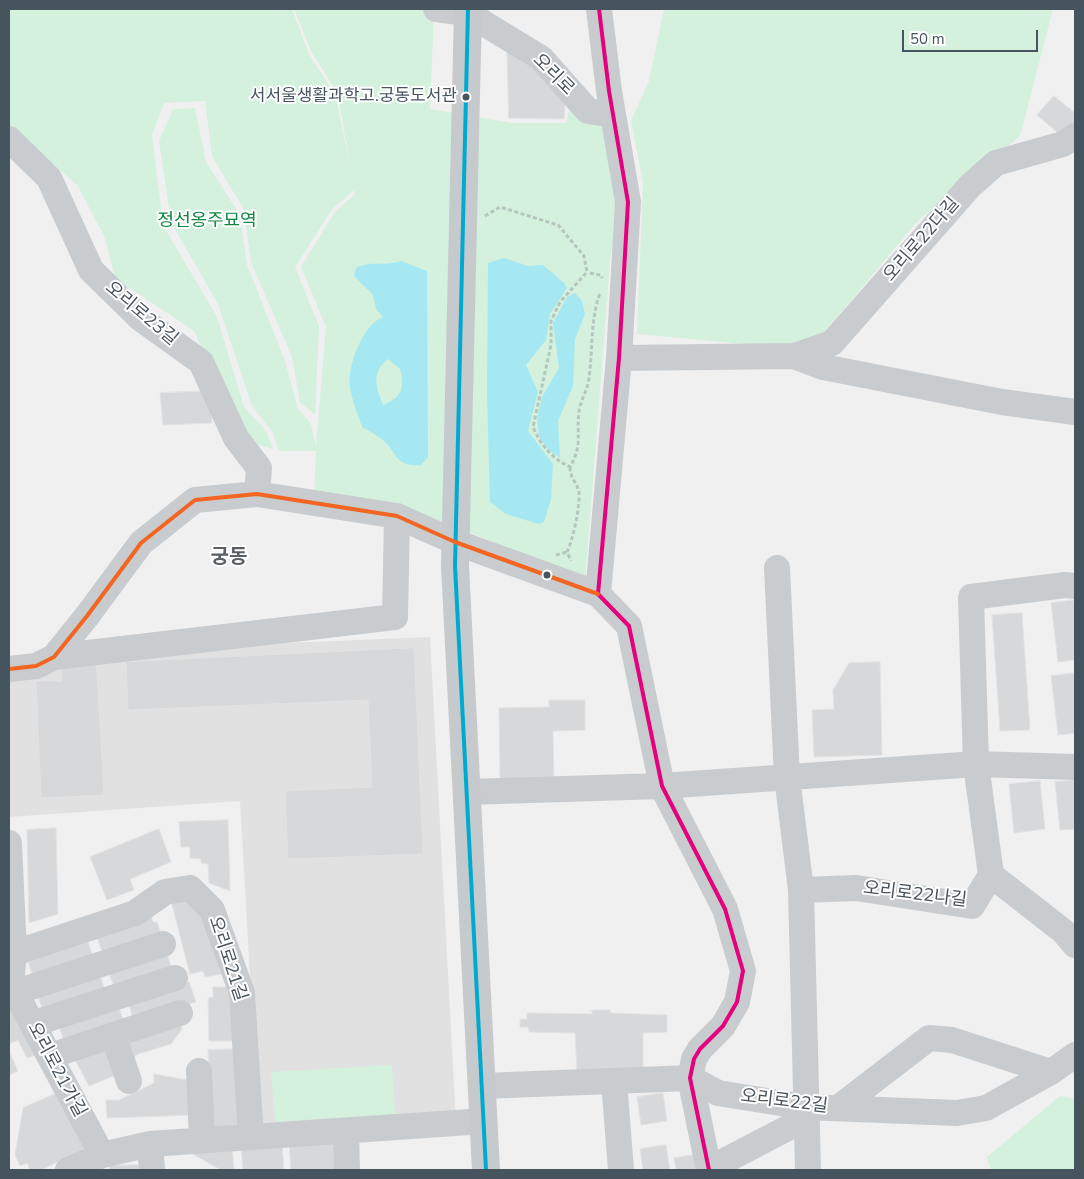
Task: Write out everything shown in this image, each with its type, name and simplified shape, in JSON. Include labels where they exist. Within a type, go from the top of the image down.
[{"type":"main road","points":[[468,11],[456,542],[486,1170]]},
{"type":"street","points":[[436,9],[468,11]]},
{"type":"street","points":[[598,594],[620,358],[628,202],[613,115],[599,9]]},
{"type":"street","name":"오리로","points":[[468,11],[541,58],[588,111],[613,115]]},
{"type":"street","name":"오리로23길","points":[[9,140],[49,178],[91,270],[141,319],[201,362],[236,438],[259,468],[257,494]]},
{"type":"street","name":"오리로22다길","points":[[620,358],[794,356],[832,343],[970,186],[996,163],[1069,140]]},
{"type":"street","name":"오리로22다길","points":[[794,356],[824,367],[1002,402],[1075,412]]},
{"type":"street","points":[[54,657],[141,543],[195,500],[257,494],[397,516],[456,542],[598,594],[629,626],[662,786],[725,908],[742,971],[736,1002],[723,1026],[700,1049],[694,1059],[690,1078],[709,1169],[805,1113]]},
{"type":"street","points":[[9,669],[36,666],[54,657],[395,617],[397,516]]},
{"type":"street","points":[[777,568],[787,777],[801,890],[805,1113],[808,1170]]},
{"type":"street","points":[[1075,586],[1065,585],[971,597],[976,764],[991,875],[1063,931],[1075,946]]},
{"type":"street","points":[[467,792],[662,786],[976,764],[1075,767]]},
{"type":"street","points":[[9,843],[14,953],[12,987],[101,964],[163,944]]},
{"type":"street","name":"오리로22나길","points":[[801,890],[856,888],[972,906],[991,875]]},
{"type":"street","name":"오리로21길","points":[[14,953],[135,913],[165,892],[190,888],[212,910],[242,993],[251,1137]]},
{"type":"street","points":[[101,964],[116,997],[123,1032],[129,1081]]},
{"type":"street","points":[[32,1024],[175,978]]},
{"type":"street","name":"오리로21가길","points":[[12,987],[102,1155]]},
{"type":"street","points":[[50,1056],[180,1013]]},
{"type":"street","points":[[838,1108],[929,1038],[952,1040],[1051,1072]]},
{"type":"street","name":"오리로22길","points":[[690,1078],[718,1093],[805,1113],[838,1108],[957,1113],[986,1108],[1051,1072],[1075,1055]]},
{"type":"street","points":[[199,1070],[202,1140]]},
{"type":"street","points":[[482,1086],[690,1078]]},
{"type":"street","points":[[614,1081],[621,1170]]},
{"type":"street","points":[[68,1170],[102,1155],[157,1162],[202,1140],[484,1121]]},
{"type":"street","points":[[346,1131],[347,1170]]},
{"type":"path","points":[[463,228],[500,208],[558,225],[584,256],[587,272],[560,302],[551,321],[551,345],[533,427],[538,440],[553,458],[570,467]]},
{"type":"path","points":[[572,537],[579,493],[570,477],[570,467],[577,455],[580,438],[579,412],[589,381],[595,307],[603,285],[601,275],[590,273]]},
{"type":"shaded area","points":[[430,637],[456,1123],[259,1136],[240,801],[9,817],[9,669],[116,650]]},
{"type":"green space","name":"정선옹주묘역","points":[[9,9],[292,9],[309,54],[336,96],[351,173],[338,94],[311,51],[294,9],[428,9],[434,12],[430,109],[512,123],[566,123],[571,101],[611,121],[620,190],[610,262],[585,581],[482,537],[393,506],[314,498],[316,451],[279,451],[272,431],[252,406],[218,304],[171,222],[159,141],[173,109],[195,108],[206,162],[240,215],[247,265],[285,361],[298,409],[311,424],[316,447],[326,327],[301,267],[335,212],[355,194],[354,190],[332,209],[295,267],[319,326],[315,415],[300,402],[292,357],[251,262],[244,210],[212,156],[205,101],[164,103],[152,135],[163,225],[217,317],[244,407],[266,431],[273,449],[247,442],[194,331],[115,278],[105,238],[78,186],[9,125]]},
{"type":"green space","points":[[664,9],[1053,9],[1020,136],[917,222],[809,350],[637,334],[643,182],[631,121],[649,81]]},
{"type":"green space","points":[[392,1065],[395,1114],[275,1122],[271,1072]]},
{"type":"green space","points":[[1060,1096],[1075,1099],[1075,1170],[991,1170],[987,1157]]},
{"type":"water","points":[[504,258],[528,266],[543,265],[564,283],[567,288],[550,314],[546,340],[526,365],[538,392],[528,431],[553,464],[551,499],[544,522],[539,524],[506,514],[490,502],[487,395],[488,263]]},
{"type":"water","points":[[401,261],[427,271],[428,457],[421,465],[406,464],[401,461],[383,440],[362,427],[350,387],[351,368],[358,347],[369,328],[383,317],[376,309],[373,295],[354,276],[356,268],[367,264]],"holes":[[[388,359],[400,369],[401,391],[394,399],[383,405],[377,386],[379,369]]]},
{"type":"water","points":[[575,293],[582,301],[585,314],[575,339],[573,386],[558,421],[560,458],[547,449],[539,436],[537,418],[542,397],[559,368],[553,323],[567,297]]},
{"type":"building","points":[[507,45],[566,93],[564,119],[509,118]]},
{"type":"building","points":[[1054,96],[1075,113],[1075,131],[1058,133],[1037,115]]},
{"type":"building","points":[[210,391],[212,423],[163,425],[160,393]]},
{"type":"building","points":[[1075,600],[1075,660],[1058,662],[1051,603]]},
{"type":"building","points":[[1022,613],[1030,730],[1000,731],[992,615]]},
{"type":"building","points":[[414,648],[423,854],[288,859],[285,791],[372,787],[368,700],[128,710],[126,662]]},
{"type":"building","points":[[96,657],[104,795],[41,798],[36,681],[62,681],[61,659]]},
{"type":"building","points":[[880,662],[882,755],[814,757],[812,710],[834,709],[833,690],[849,663]]},
{"type":"building","points":[[1075,673],[1075,733],[1058,735],[1051,676]]},
{"type":"building","points":[[549,700],[585,700],[585,730],[553,731],[554,779],[500,780],[499,708],[549,707]]},
{"type":"building","points":[[1075,780],[1075,829],[1060,830],[1055,782]]},
{"type":"building","points":[[1040,781],[1045,829],[1014,833],[1009,784]]},
{"type":"building","points":[[228,820],[230,891],[209,883],[208,864],[201,863],[201,859],[190,858],[190,847],[181,847],[179,822]]},
{"type":"building","points":[[56,828],[58,914],[29,923],[27,830]]},
{"type":"building","points":[[159,829],[171,862],[130,879],[134,890],[107,900],[90,857]]},
{"type":"building","points":[[188,896],[200,904],[221,974],[205,977],[203,971],[190,974],[171,901]]},
{"type":"building","points":[[151,915],[153,922],[157,922],[163,939],[104,958],[97,937]]},
{"type":"building","points":[[87,939],[93,957],[33,977],[27,959]]},
{"type":"building","points":[[165,949],[173,971],[115,989],[107,968]]},
{"type":"building","points":[[98,970],[105,990],[42,1008],[36,990]]},
{"type":"building","points":[[189,982],[196,1002],[134,1022],[128,1002]]},
{"type":"building","points":[[213,987],[235,987],[237,1041],[209,1041],[208,998],[213,997]]},
{"type":"building","points":[[9,997],[42,1052],[27,1058],[18,1040],[9,1044]]},
{"type":"building","points":[[118,1006],[126,1026],[66,1047],[59,1026]]},
{"type":"building","points":[[592,1010],[610,1010],[611,1013],[667,1015],[667,1032],[643,1033],[643,1072],[577,1072],[575,1033],[529,1032],[528,1027],[520,1027],[520,1019],[527,1019],[527,1013],[592,1014]]},
{"type":"building","points":[[177,1018],[182,1029],[171,1044],[138,1054],[129,1061],[121,1037]]},
{"type":"building","points":[[111,1041],[123,1072],[89,1086],[72,1054]]},
{"type":"building","points":[[239,1049],[243,1130],[207,1132],[210,1093],[208,1050]]},
{"type":"building","points":[[9,1051],[18,1071],[9,1075]]},
{"type":"building","points":[[154,1074],[193,1081],[196,1115],[107,1118],[106,1100],[119,1100],[154,1083]]},
{"type":"building","points":[[59,1092],[89,1146],[41,1170],[30,1170],[27,1163],[20,1166],[15,1155],[23,1108]]},
{"type":"building","points":[[663,1093],[667,1121],[641,1125],[637,1097]]},
{"type":"building","points":[[337,1139],[339,1170],[291,1170],[289,1143]]},
{"type":"building","points":[[282,1144],[284,1170],[243,1170],[241,1146]]},
{"type":"building","points":[[666,1145],[670,1170],[643,1170],[640,1149]]},
{"type":"building","points":[[232,1146],[234,1170],[221,1170],[191,1153]]},
{"type":"building","points":[[700,1154],[703,1170],[676,1170],[674,1158]]},
{"type":"building","points":[[110,1165],[145,1165],[145,1170],[110,1170]]},
{"type":"transit line","points":[[468,9],[455,566],[486,1170]]},
{"type":"transit line","name":"50","points":[[599,9],[609,91],[628,202],[619,358],[598,594],[629,626],[662,786],[725,909],[743,971],[737,1002],[723,1026],[700,1049],[694,1059],[690,1078],[709,1170]]},
{"type":"transit line","points":[[9,669],[36,666],[54,657],[141,543],[195,500],[257,494],[397,516],[455,542],[598,594]]},
{"type":"place","name":"서서울생활과학고.궁동도서관","points":[[466,97]]},
{"type":"district","name":"궁동","points":[[229,558]]}]
